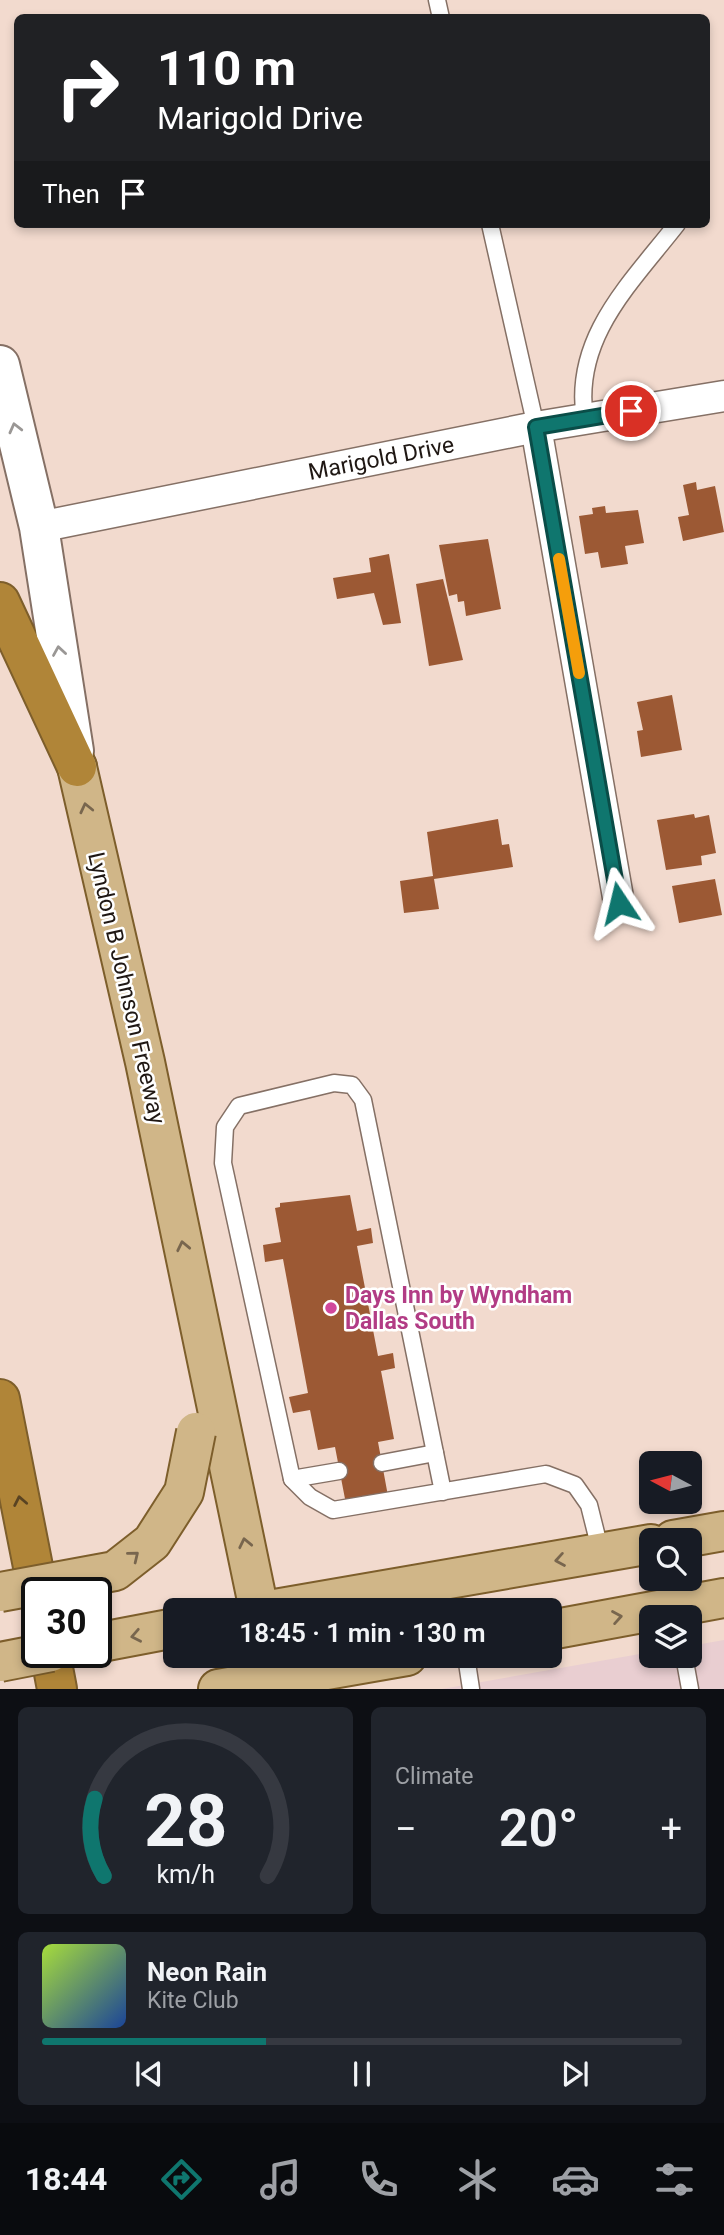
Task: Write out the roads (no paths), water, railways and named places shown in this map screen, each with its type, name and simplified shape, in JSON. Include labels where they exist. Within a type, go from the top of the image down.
[{"type":"highway","points":[[0,602],[77,767]]},
{"type":"highway","points":[[0,1399],[35,1577]]},
{"type":"highway","points":[[53,1668],[57,1689]]},
{"type":"main road","name":"Lyndon B Johnson Freeway","points":[[0,365],[40,527],[77,767],[145,1062],[257,1598]]},
{"type":"main road","points":[[0,1592],[115,1571],[152,1542],[184,1492],[196,1432],[197,1312]]},
{"type":"main road","points":[[702,1535],[724,1531]]},
{"type":"main road","points":[[339,1598],[639,1546]]},
{"type":"main road","points":[[700,1605],[724,1598]]},
{"type":"main road","points":[[562,1628],[639,1617]]},
{"type":"main road","points":[[112,1640],[163,1630]]},
{"type":"main road","points":[[0,1662],[21,1658]]},
{"type":"main road","points":[[218,1689],[271,1675],[321,1668]]},
{"type":"street","name":"Marigold Drive","points":[[40,527],[536,427],[724,396]]},
{"type":"street","points":[[536,427],[619,903]]},
{"type":"lane","points":[[491,228],[536,427]]},
{"type":"lane","points":[[585,419],[581,397],[591,344],[600,326],[674,228]]},
{"type":"lane","points":[[443,1492],[363,1100],[352,1085],[334,1083],[239,1106],[225,1127],[223,1163],[292,1479],[310,1497],[333,1510],[443,1492],[546,1474],[575,1485],[590,1505],[601,1553]]},
{"type":"lane","points":[[382,1463],[435,1453]]},
{"type":"lane","points":[[292,1479],[340,1471]]},
{"type":"lane","points":[[468,1668],[471,1689]]},
{"type":"lane","points":[[686,1668],[690,1689]]},
{"type":"place","name":"Days Inn by Wyndham Dallas South","points":[[331,1308]]}]
